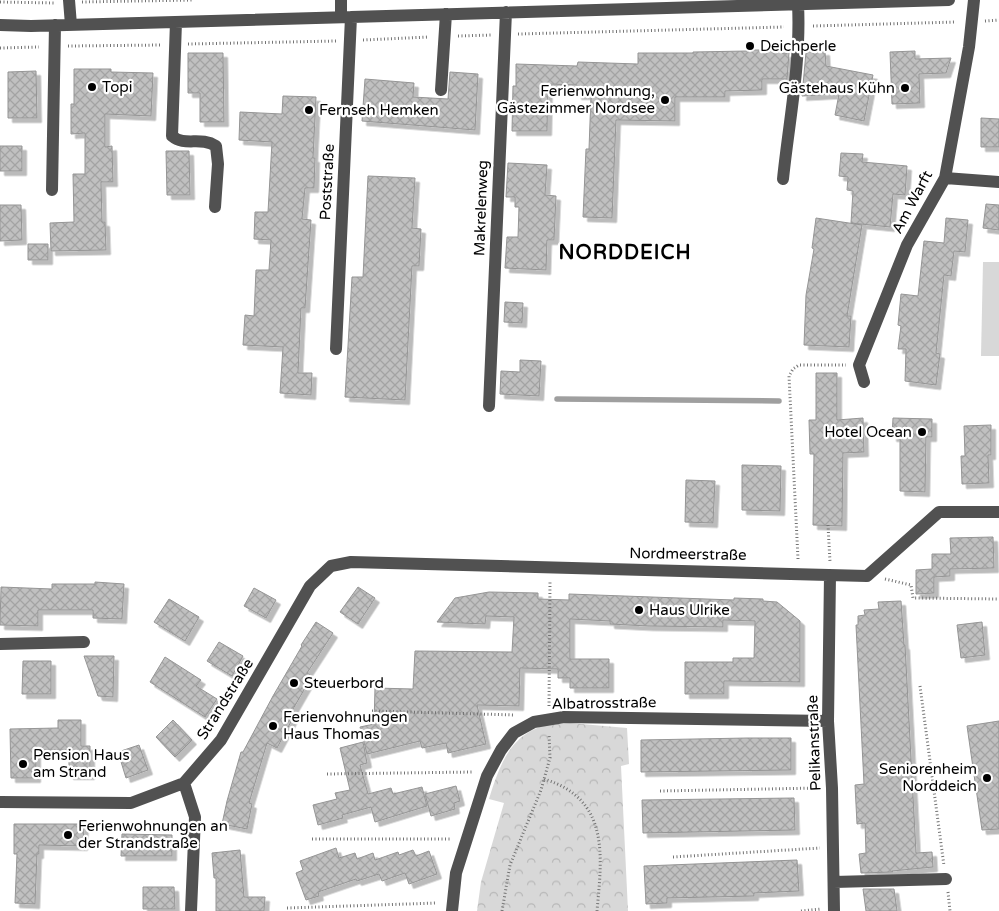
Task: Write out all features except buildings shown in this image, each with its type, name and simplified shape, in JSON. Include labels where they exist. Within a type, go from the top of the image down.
[{"type":"street","name":"Poststraße","points":[[336,349],[350,41],[341,0]]},
{"type":"street","points":[[0,26],[446,14],[688,4],[798,4],[949,0]]},
{"type":"street","name":"Am Warft","points":[[859,365],[907,246],[945,178],[969,46],[974,0]]},
{"type":"street","points":[[69,1],[71,25]]},
{"type":"street","points":[[783,179],[796,70],[799,26],[798,4]]},
{"type":"street","name":"Makrelenweg","points":[[489,406],[506,12]]},
{"type":"street","points":[[441,90],[446,14]]},
{"type":"street","points":[[176,22],[172,136],[178,141],[209,141],[216,146],[218,164],[216,207]]},
{"type":"street","points":[[52,190],[55,25]]},
{"type":"street","points":[[945,178],[999,182]]},
{"type":"street","points":[[859,365],[864,382]]},
{"type":"street","points":[[867,576],[939,512],[999,512]]},
{"type":"street","name":"Nordmeerstraße","points":[[351,562],[867,576]]},
{"type":"street","name":"Strandstraße","points":[[0,802],[131,803],[184,783],[221,740],[310,586],[331,566],[351,562]]},
{"type":"street","name":"Pelikanstraße","points":[[830,575],[828,720],[832,788],[834,911]]},
{"type":"street","points":[[0,644],[84,642]]},
{"type":"street","name":"Albatrosstraße","points":[[453,907],[456,873],[489,772],[501,750],[514,733],[534,722],[573,717],[828,720]]},
{"type":"street","points":[[184,783],[195,818],[191,911]]},
{"type":"street","points":[[834,882],[946,880]]},
{"type":"path","points":[[0,2],[194,0]]},
{"type":"path","points":[[0,48],[350,41],[505,34],[999,20]]},
{"type":"path","points":[[798,573],[790,376],[793,369],[799,365],[859,365]]},
{"type":"path","points":[[828,525],[830,575]]},
{"type":"path","points":[[502,911],[510,864],[541,790],[550,758],[548,719],[550,566]]},
{"type":"path","points":[[867,576],[911,585],[913,598],[999,599]]},
{"type":"path","points":[[920,686],[946,880]]},
{"type":"path","points":[[372,711],[523,715],[534,722]]},
{"type":"path","points":[[328,774],[489,772]]},
{"type":"path","points":[[544,779],[556,782],[572,792],[586,806],[597,826],[601,852],[597,911]]},
{"type":"path","points":[[660,792],[832,788]]},
{"type":"path","points":[[312,839],[466,839]]},
{"type":"path","points":[[672,856],[833,848]]},
{"type":"path","points":[[287,908],[453,907]]},
{"type":"green space","points":[[983,262],[999,262],[999,356],[981,356]]},
{"type":"green space","points":[[570,723],[627,728],[629,764],[621,766],[628,911],[477,911],[481,882],[504,803],[489,799],[504,759],[517,741],[525,734],[539,727]]},
{"type":"waterway","points":[[557,399],[779,401]]},
{"type":"place","name":"Deichperle","points":[[750,46]]},
{"type":"place","name":"Topi","points":[[92,87]]},
{"type":"place","name":"Gästehaus Kühn","points":[[905,88]]},
{"type":"place","name":"Ferienwohnung, Gästezimmer Nordsee","points":[[665,100]]},
{"type":"place","name":"Fernseh Hemken","points":[[309,110]]},
{"type":"place","name":"Hotel Ocean","points":[[922,432]]},
{"type":"place","name":"Haus Ulrike","points":[[639,610]]},
{"type":"place","name":"Steuerbord","points":[[294,683]]},
{"type":"place","name":"Ferienvohnungen Haus Thomas","points":[[273,726]]},
{"type":"place","name":"Pension Haus am Strand","points":[[23,764]]},
{"type":"place","name":"Seniorenheim Norddeich","points":[[987,778]]},
{"type":"place","name":"Ferienwohnungen an der Strandstraße","points":[[68,835]]},
{"type":"district","name":"NORDDEICH","points":[[625,253]]}]
